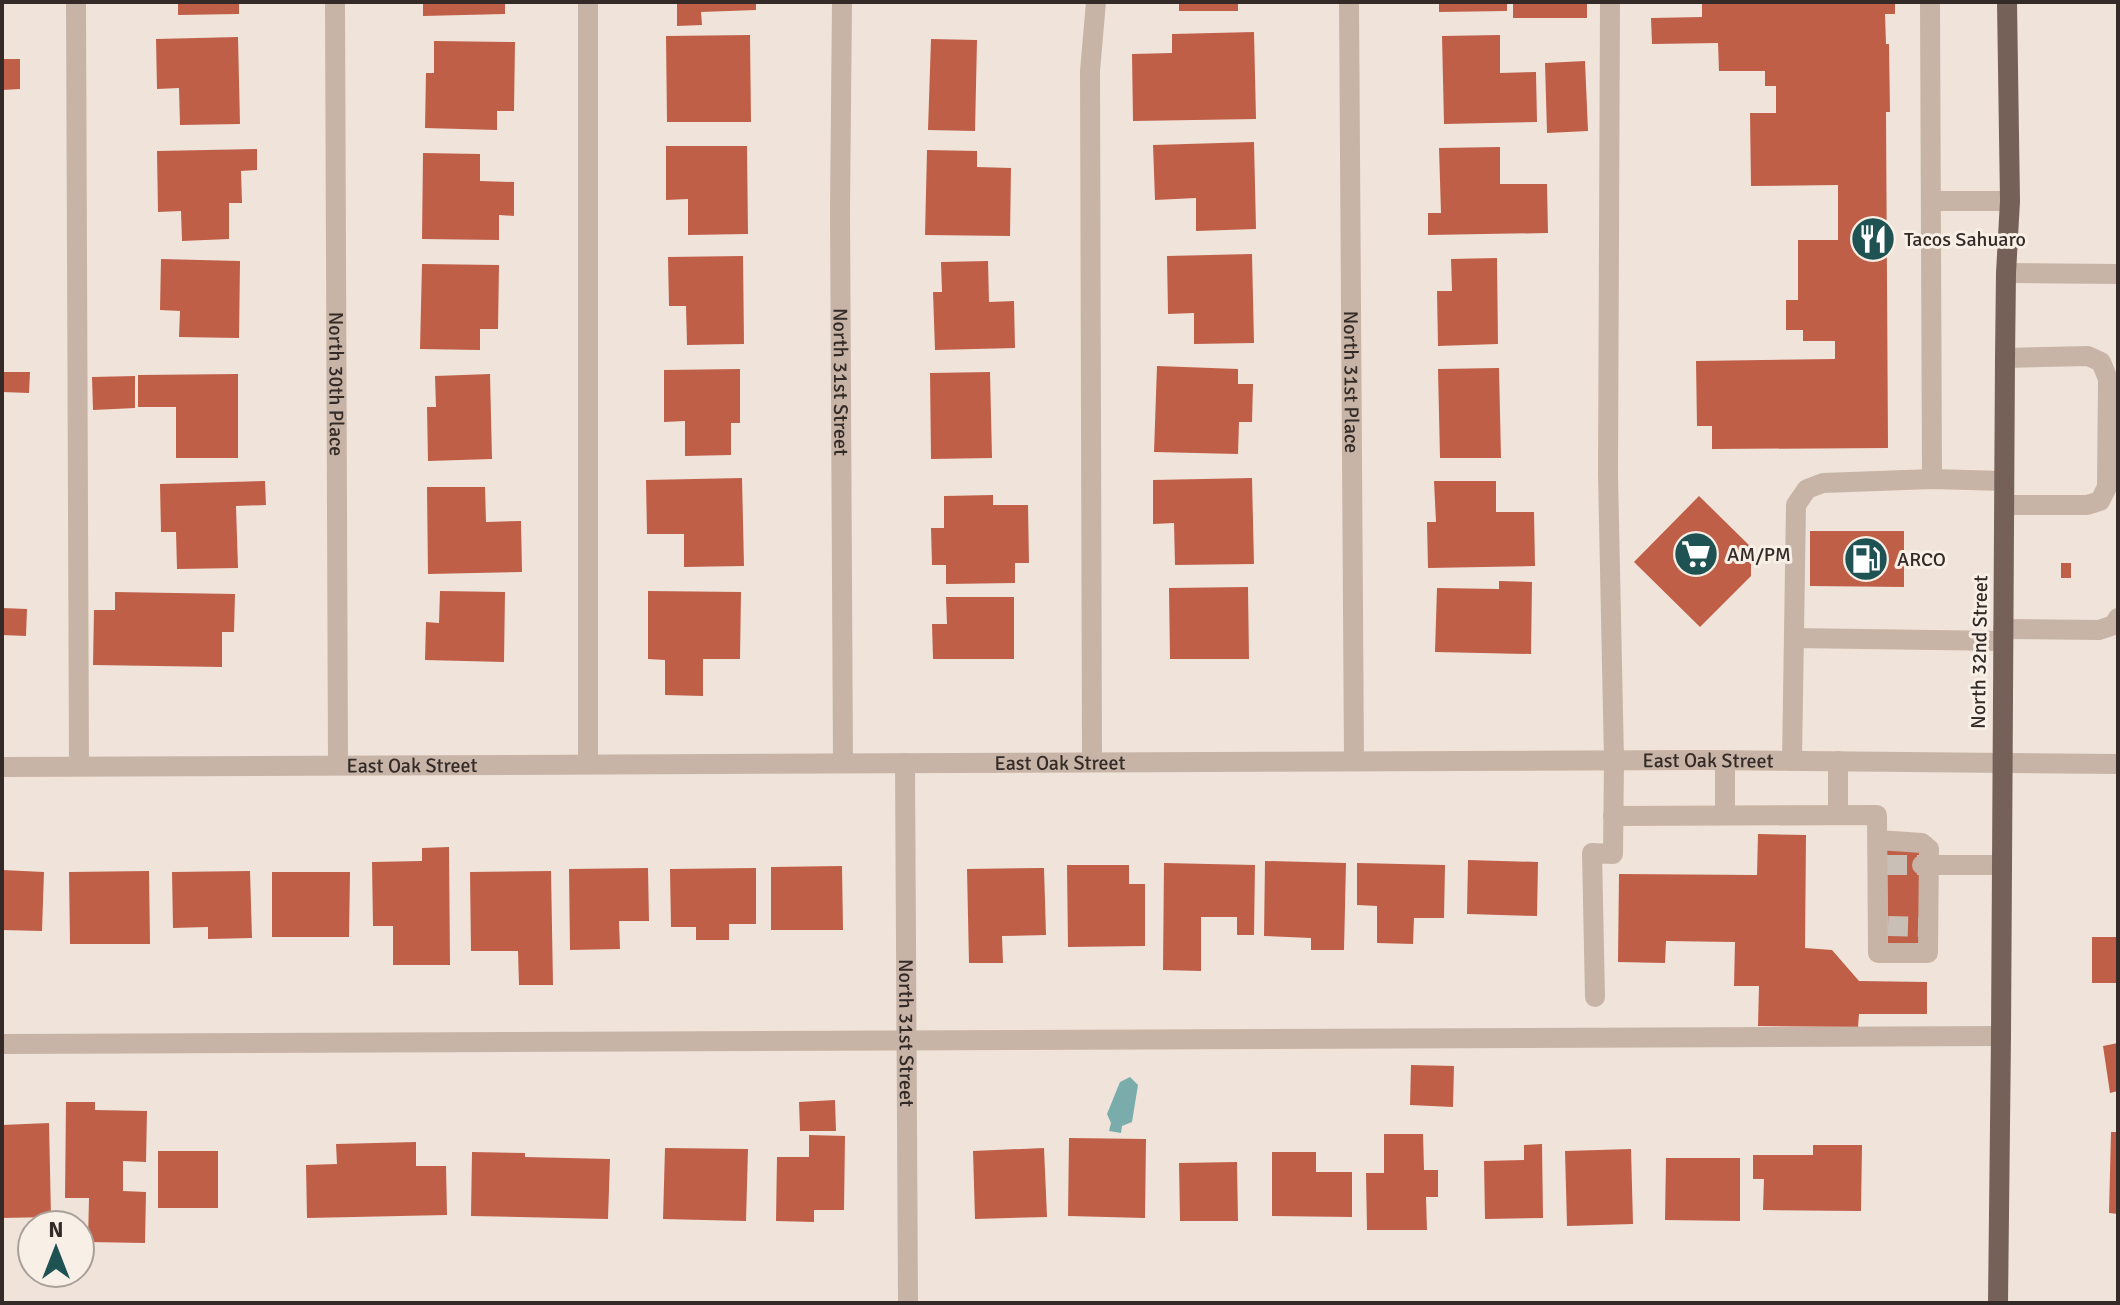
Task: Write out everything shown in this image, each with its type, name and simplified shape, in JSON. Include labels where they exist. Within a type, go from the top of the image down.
[{"type":"main road","name":"North 32nd Street","points":[[1998,1303],[2005,358],[2010,201],[2007,2]]},
{"type":"street","points":[[76,2],[79,766]]},
{"type":"street","name":"North 30th Place","points":[[335,2],[338,764]]},
{"type":"street","points":[[588,2],[588,764]]},
{"type":"street","name":"North 31st Street","points":[[842,2],[843,763]]},
{"type":"street","points":[[1092,762],[1090,71],[1096,2]]},
{"type":"street","name":"North 31st Place","points":[[1349,2],[1354,761]]},
{"type":"street","points":[[1595,997],[1592,853],[1613,854],[1608,474],[1610,2]]},
{"type":"street","points":[[1930,2],[1932,479]]},
{"type":"street","points":[[1931,201],[2010,201]]},
{"type":"street","points":[[2006,273],[2118,274]]},
{"type":"street","points":[[2005,358],[2088,356],[2109,359],[2107,487],[2100,501],[2087,505],[2005,505]]},
{"type":"street","points":[[1792,761],[1796,505],[1807,489],[1823,483],[1932,479],[2004,481]]},
{"type":"street","points":[[1794,638],[2003,635],[2099,630],[2114,625],[2118,618]]},
{"type":"street","name":"East Oak Street","points":[[2,767],[1614,760],[2118,764]]},
{"type":"street","points":[[1725,760],[1725,815]]},
{"type":"street","points":[[1838,761],[1838,815]]},
{"type":"street","name":"North 31st Street","points":[[905,763],[908,1303]]},
{"type":"street","points":[[1613,816],[1877,815],[1878,840],[1882,866],[1883,926],[1878,953],[1928,953],[1932,926],[1926,865],[1929,849],[1922,843],[1878,840]]},
{"type":"street","points":[[1926,865],[2001,865]]},
{"type":"street","points":[[2,1044],[2001,1036]]},
{"type":"water","points":[[1130,1077],[1138,1085],[1132,1122],[1122,1126],[1121,1133],[1109,1131],[1111,1123],[1107,1114],[1120,1082]]},
{"type":"building","points":[[178,2],[239,2],[239,14],[178,15]]},
{"type":"building","points":[[423,2],[505,2],[505,14],[423,16]]},
{"type":"building","points":[[677,2],[756,2],[756,10],[701,12],[702,25],[677,26]]},
{"type":"building","points":[[1179,2],[1238,2],[1238,11],[1179,11]]},
{"type":"building","points":[[1439,2],[1507,2],[1507,11],[1439,12]]},
{"type":"building","points":[[1513,2],[1587,2],[1587,18],[1513,18]]},
{"type":"building","points":[[1702,2],[1895,2],[1895,14],[1885,14],[1886,44],[1889,44],[1890,112],[1886,112],[1888,448],[1712,449],[1712,426],[1697,426],[1696,361],[1835,359],[1835,341],[1803,341],[1803,330],[1786,330],[1786,300],[1798,300],[1798,240],[1838,240],[1838,185],[1751,186],[1750,113],[1776,113],[1776,86],[1765,86],[1765,71],[1719,71],[1718,43],[1652,44],[1651,18],[1702,17]]},
{"type":"building","points":[[1254,32],[1256,119],[1133,121],[1132,54],[1172,53],[1172,34]]},
{"type":"building","points":[[750,35],[751,122],[667,122],[666,36]]},
{"type":"building","points":[[1500,35],[1500,73],[1536,72],[1537,122],[1444,124],[1442,36]]},
{"type":"building","points":[[238,37],[240,124],[180,125],[179,88],[157,89],[156,39]]},
{"type":"building","points":[[931,39],[977,40],[975,131],[928,130]]},
{"type":"building","points":[[434,41],[515,42],[514,111],[497,111],[497,130],[425,128],[426,73],[434,73]]},
{"type":"building","points":[[2,59],[20,59],[20,89],[2,90]]},
{"type":"building","points":[[1585,61],[1588,131],[1547,133],[1545,63]]},
{"type":"building","points":[[1254,142],[1256,229],[1196,231],[1196,198],[1155,200],[1153,145]]},
{"type":"building","points":[[666,146],[747,146],[748,234],[688,235],[688,199],[666,200]]},
{"type":"building","points":[[1500,147],[1500,184],[1547,184],[1548,233],[1428,235],[1428,213],[1441,213],[1439,148]]},
{"type":"building","points":[[257,149],[257,170],[241,171],[242,203],[229,203],[229,239],[182,241],[181,211],[158,212],[157,151]]},
{"type":"building","points":[[927,150],[977,151],[977,167],[1011,168],[1010,236],[925,235]]},
{"type":"building","points":[[423,153],[480,154],[480,181],[514,182],[514,216],[499,215],[499,240],[422,239]]},
{"type":"building","points":[[1252,254],[1254,343],[1194,344],[1194,313],[1168,314],[1167,256]]},
{"type":"building","points":[[743,256],[744,344],[687,345],[686,306],[669,306],[668,257]]},
{"type":"building","points":[[1497,258],[1498,344],[1438,346],[1437,291],[1452,291],[1451,259]]},
{"type":"building","points":[[161,259],[240,261],[239,338],[179,337],[180,311],[160,310]]},
{"type":"building","points":[[988,261],[989,302],[1014,301],[1015,348],[935,350],[933,292],[942,292],[941,262]]},
{"type":"building","points":[[422,264],[499,265],[498,329],[480,329],[480,350],[420,349]]},
{"type":"building","points":[[1157,366],[1238,369],[1238,384],[1253,384],[1252,422],[1239,422],[1238,454],[1154,452]]},
{"type":"building","points":[[1499,368],[1501,458],[1440,458],[1438,369]]},
{"type":"building","points":[[740,369],[740,423],[731,423],[731,455],[685,456],[685,421],[664,422],[664,370]]},
{"type":"building","points":[[2,372],[30,372],[29,393],[2,392]]},
{"type":"building","points":[[990,372],[992,458],[931,459],[930,373]]},
{"type":"building","points":[[238,374],[238,458],[176,458],[176,407],[138,407],[138,375]]},
{"type":"building","points":[[490,374],[492,459],[428,461],[427,407],[436,407],[435,376]]},
{"type":"building","points":[[135,376],[135,408],[93,410],[92,377]]},
{"type":"building","points":[[742,478],[744,566],[684,567],[684,534],[647,534],[646,480]]},
{"type":"building","points":[[1252,478],[1254,564],[1175,565],[1174,523],[1153,524],[1153,480]]},
{"type":"building","points":[[265,481],[266,505],[236,506],[238,568],[177,569],[176,532],[161,532],[160,484]]},
{"type":"building","points":[[1434,481],[1496,481],[1496,512],[1534,512],[1535,566],[1428,568],[1427,522],[1436,522]]},
{"type":"building","points":[[427,487],[485,487],[486,522],[521,521],[522,572],[428,574]]},
{"type":"building","points":[[993,495],[993,505],[1028,505],[1029,563],[1015,563],[1015,583],[946,584],[946,565],[932,565],[931,528],[944,528],[944,496]]},
{"type":"building","name":"AM/PM","points":[[1699,496],[1751,547],[1751,576],[1700,627],[1634,562]]},
{"type":"building","points":[[1810,531],[1904,531],[1904,587],[1810,586]]},
{"type":"building","points":[[2061,563],[2071,563],[2071,578],[2061,578]]},
{"type":"building","points":[[1499,581],[1532,582],[1531,654],[1435,652],[1437,588],[1499,589]]},
{"type":"building","points":[[1248,587],[1249,659],[1170,659],[1169,588]]},
{"type":"building","points":[[440,591],[505,592],[504,662],[425,660],[426,622],[439,623]]},
{"type":"building","points":[[648,591],[741,592],[740,659],[703,659],[703,696],[665,695],[665,660],[648,659]]},
{"type":"building","points":[[115,592],[235,594],[234,632],[222,632],[222,667],[93,665],[94,610],[115,610]]},
{"type":"building","points":[[946,597],[1014,597],[1014,659],[933,659],[932,624],[947,624]]},
{"type":"building","points":[[2,608],[27,609],[26,636],[2,635]]},
{"type":"building","points":[[1758,834],[1806,835],[1805,948],[1832,950],[1859,981],[1927,982],[1927,1014],[1859,1014],[1858,1027],[1758,1026],[1759,986],[1734,986],[1735,942],[1666,941],[1665,963],[1618,962],[1619,874],[1757,875]]},
{"type":"building","points":[[449,847],[450,965],[393,965],[393,926],[373,926],[372,862],[422,861],[422,848]]},
{"type":"building","points":[[1887,847],[1922,847],[1923,946],[1888,947]]},
{"type":"building","points":[[1468,860],[1538,862],[1537,916],[1467,914]]},
{"type":"building","points":[[1265,861],[1346,863],[1344,950],[1311,950],[1311,938],[1264,936]]},
{"type":"building","points":[[1164,863],[1255,865],[1254,935],[1237,935],[1237,917],[1201,917],[1201,971],[1163,970]]},
{"type":"building","points":[[1357,863],[1445,865],[1444,918],[1414,918],[1413,944],[1377,943],[1377,906],[1357,905]]},
{"type":"building","points":[[1067,865],[1129,865],[1129,884],[1145,884],[1145,946],[1068,947]]},
{"type":"building","points":[[842,866],[843,930],[771,930],[771,867]]},
{"type":"building","points":[[648,868],[649,921],[619,921],[620,949],[570,950],[569,869]]},
{"type":"building","points":[[756,868],[756,924],[729,924],[729,940],[696,940],[696,927],[671,927],[670,869]]},
{"type":"building","points":[[1044,868],[1046,935],[1002,936],[1003,963],[969,963],[967,869]]},
{"type":"building","points":[[2,870],[44,872],[42,931],[2,930]]},
{"type":"building","points":[[149,871],[150,944],[70,944],[69,872]]},
{"type":"building","points":[[250,871],[252,938],[208,939],[208,927],[173,928],[172,872]]},
{"type":"building","points":[[551,871],[553,985],[519,985],[518,951],[471,951],[470,872]]},
{"type":"building","points":[[272,872],[350,872],[349,937],[272,937]]},
{"type":"building","points":[[2092,937],[2118,937],[2118,983],[2092,983]]},
{"type":"building","points":[[2118,1043],[2118,1091],[2110,1093],[2103,1046]]},
{"type":"building","points":[[1411,1065],[1454,1066],[1453,1107],[1410,1105]]},
{"type":"building","points":[[835,1100],[836,1131],[800,1131],[799,1102]]},
{"type":"building","points":[[66,1102],[95,1102],[95,1110],[147,1111],[146,1162],[123,1161],[123,1191],[146,1192],[145,1243],[96,1242],[96,1209],[89,1209],[89,1198],[65,1198]]},
{"type":"building","points":[[49,1123],[51,1209],[16,1209],[16,1218],[2,1218],[2,1125]]},
{"type":"building","points":[[2111,1132],[2118,1132],[2118,1214],[2109,1213]]},
{"type":"building","points":[[1384,1134],[1423,1134],[1424,1170],[1438,1170],[1438,1197],[1426,1197],[1427,1230],[1367,1230],[1366,1173],[1384,1173]]},
{"type":"building","points":[[809,1135],[845,1136],[844,1210],[814,1210],[814,1222],[776,1221],[777,1157],[809,1157]]},
{"type":"building","points":[[1069,1138],[1146,1139],[1145,1218],[1068,1216]]},
{"type":"building","points":[[416,1142],[416,1166],[446,1166],[447,1215],[307,1218],[306,1165],[337,1164],[336,1144]]},
{"type":"building","points":[[1542,1144],[1543,1218],[1485,1219],[1484,1161],[1524,1160],[1524,1145]]},
{"type":"building","points":[[1813,1145],[1862,1145],[1861,1211],[1763,1210],[1764,1179],[1753,1179],[1753,1155],[1813,1155]]},
{"type":"building","points":[[665,1148],[748,1149],[746,1221],[663,1219]]},
{"type":"building","points":[[1044,1148],[1047,1217],[975,1219],[973,1151]]},
{"type":"building","points":[[1631,1149],[1633,1224],[1567,1226],[1565,1151]]},
{"type":"building","points":[[158,1151],[218,1151],[218,1208],[158,1208]]},
{"type":"building","points":[[472,1152],[610,1159],[608,1219],[471,1216]]},
{"type":"building","points":[[1272,1152],[1316,1152],[1316,1172],[1352,1172],[1352,1217],[1272,1216]]},
{"type":"building","points":[[1666,1158],[1740,1158],[1740,1221],[1665,1220]]},
{"type":"building","points":[[1237,1162],[1238,1221],[1180,1221],[1179,1163]]},
{"type":"tunnel","points":[[1887,865],[1922,865]]},
{"type":"tunnel","points":[[1888,926],[1923,927]]},
{"type":"place","name":"Tacos Sahuaro","points":[[1873,239]]},
{"type":"place","name":"AM/PM","points":[[1696,554]]},
{"type":"place","name":"ARCO","points":[[1866,559]]}]
